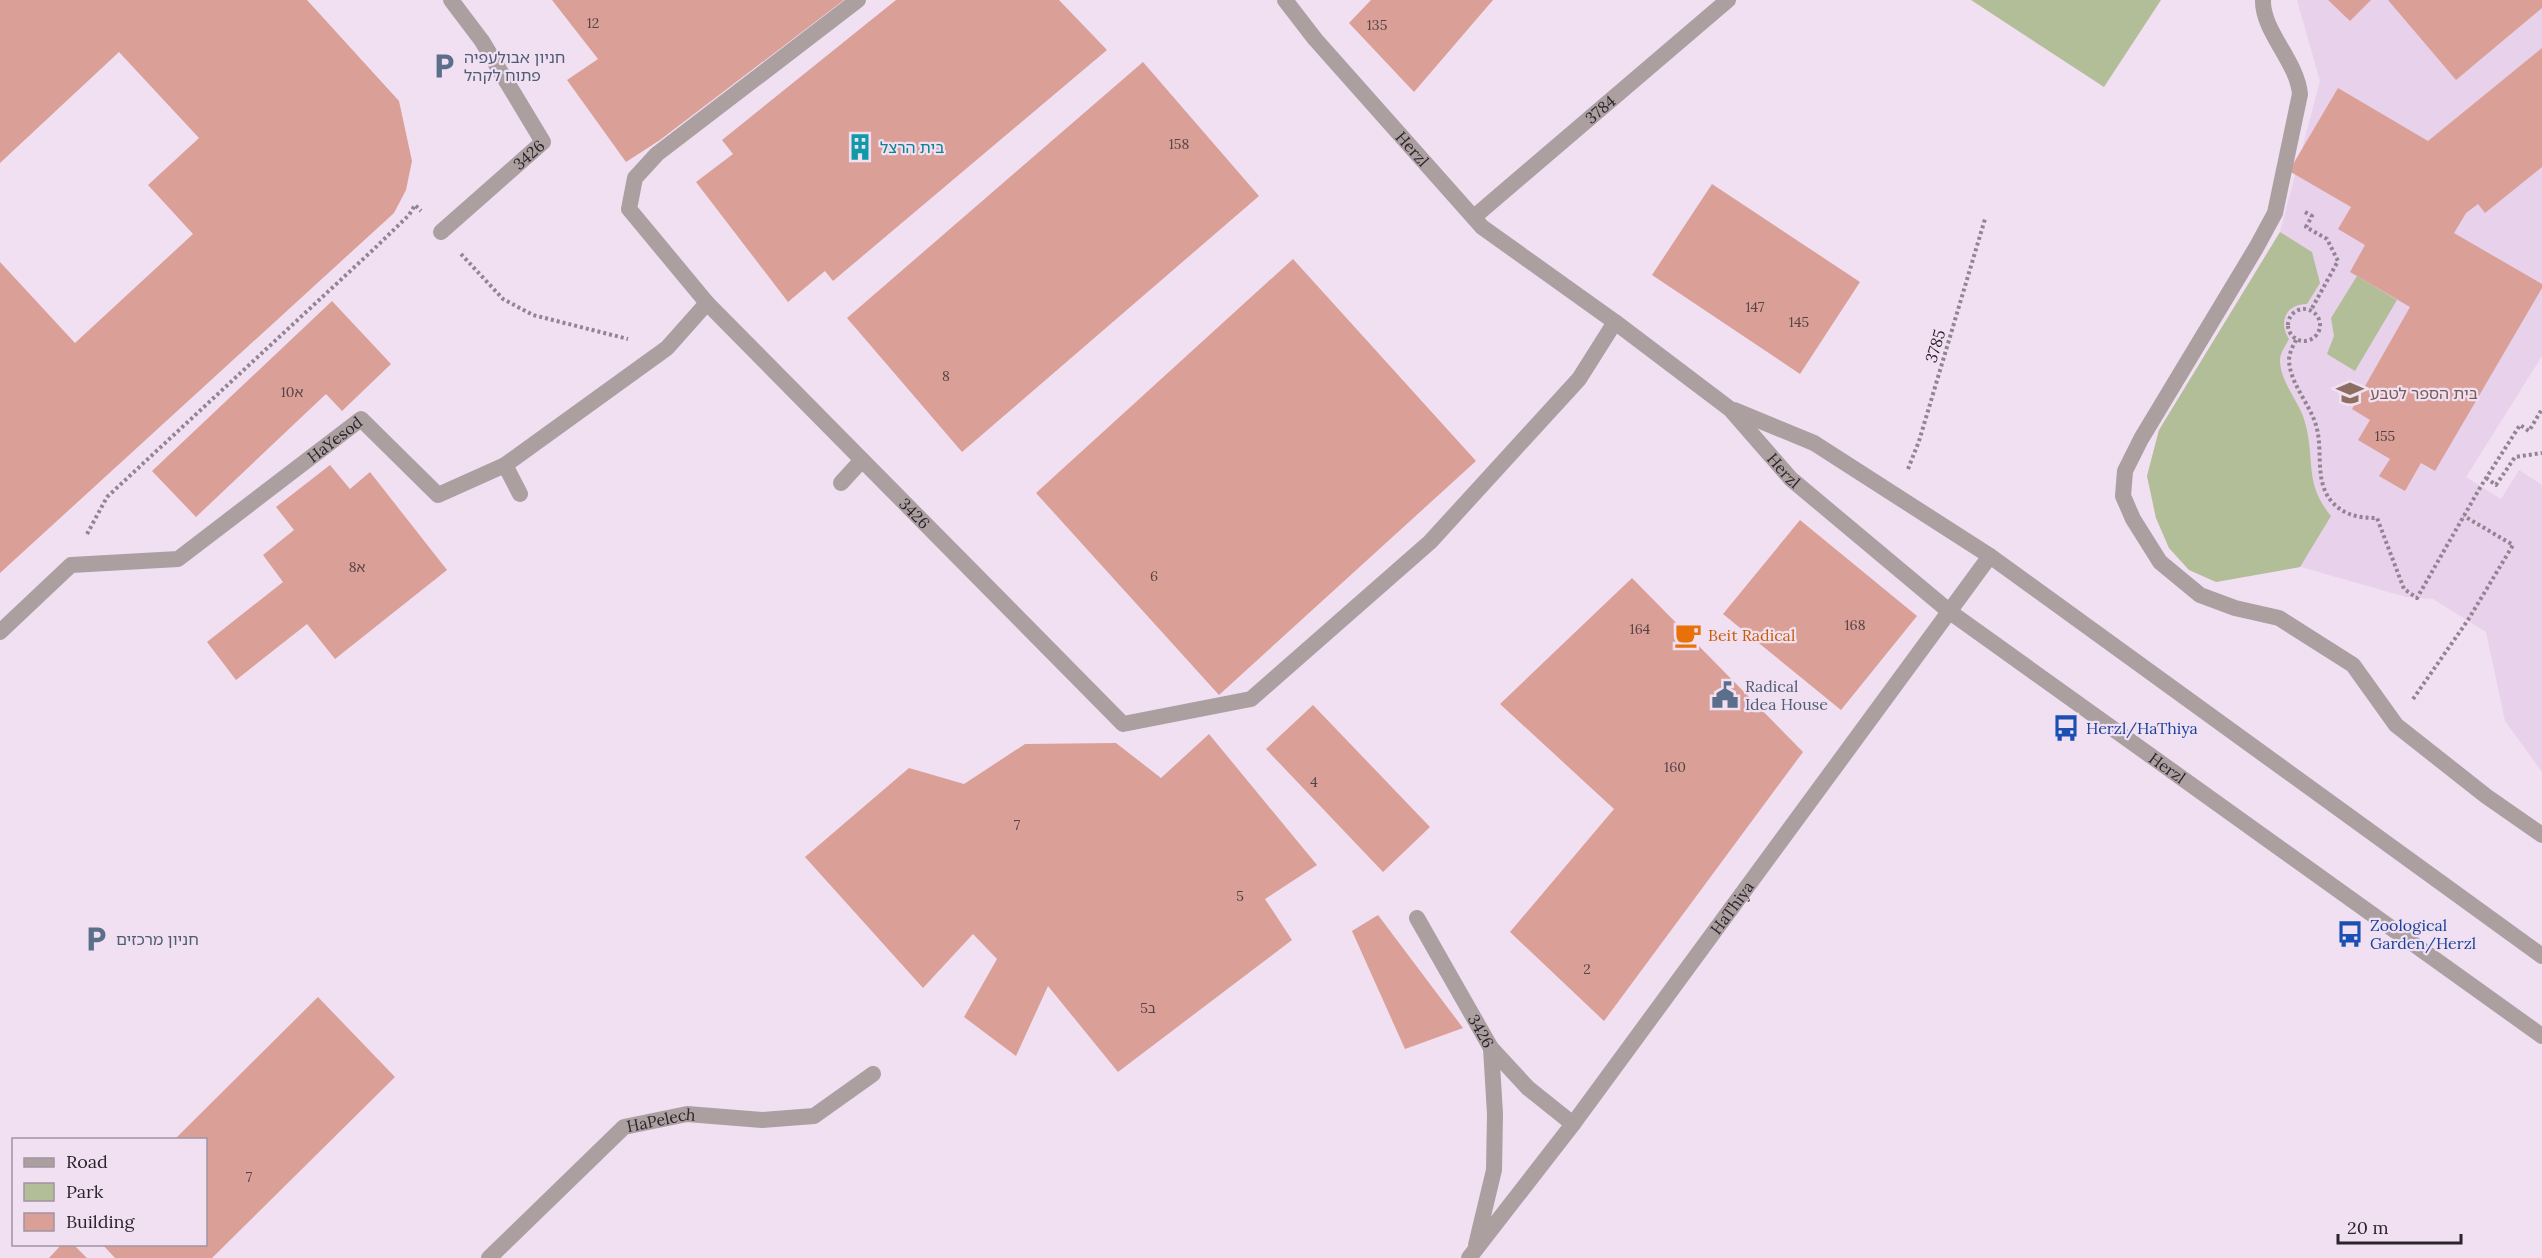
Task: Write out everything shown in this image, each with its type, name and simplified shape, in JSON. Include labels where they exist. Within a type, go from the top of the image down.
[{"type":"street","name":"3426","points":[[441,232],[543,142],[482,41],[451,0]]},
{"type":"street","name":"3426","points":[[858,0],[657,154],[635,178],[629,209],[707,303],[1123,724],[1251,699],[1430,542],[1579,379],[1616,322]]},
{"type":"street","name":"Herzl","points":[[1284,0],[1315,39],[1482,226],[1616,322],[1730,409],[1791,479],[1950,612],[2542,1036]]},
{"type":"street","name":"3784","points":[[1474,217],[1728,0]]},
{"type":"street","points":[[2263,0],[2265,16],[2299,81],[2300,94],[2275,213],[2141,439],[2125,471],[2123,496],[2133,519],[2160,562],[2200,595],[2235,608],[2279,618],[2353,665],[2396,725],[2486,796],[2542,835]]},
{"type":"street","name":"HaYesod","points":[[71,564],[178,559],[361,419],[438,495],[505,465],[666,348],[707,303]]},
{"type":"street","name":"Herzl","points":[[1730,409],[1814,443],[1990,555],[2542,956]]},
{"type":"street","points":[[841,483],[862,460]]},
{"type":"street","points":[[505,465],[520,494]]},
{"type":"street","name":"HaThiya","points":[[1471,1255],[1573,1124],[1990,555]]},
{"type":"street","points":[[0,632],[71,564]]},
{"type":"street","name":"3426","points":[[1417,918],[1491,1048],[1528,1088],[1573,1124]]},
{"type":"street","points":[[1471,1255],[1494,1170],[1495,1114],[1491,1048]]},
{"type":"street","name":"HaPelech","points":[[489,1258],[624,1127],[687,1114],[762,1120],[814,1116],[873,1074]]},
{"type":"path","points":[[2279,195],[2312,216],[2306,227],[2327,240],[2338,261],[2311,310]]},
{"type":"path","points":[[71,564],[107,497],[410,215],[416,205],[504,299],[533,315],[666,348]]},
{"type":"path","name":"3785","points":[[1905,478],[1919,441],[1985,219]]},
{"type":"path","points":[[2297,310],[2311,310],[2320,319],[2320,330],[2309,341],[2296,339],[2288,328],[2289,318],[2297,310]]},
{"type":"path","points":[[2296,339],[2290,351],[2289,360],[2299,390],[2313,414],[2318,433],[2322,483],[2327,495],[2334,504],[2352,516],[2377,518],[2404,589],[2417,598],[2486,478],[2520,425],[2529,431],[2542,409]]},
{"type":"path","points":[[2486,478],[2496,485],[2515,457],[2542,453]]},
{"type":"path","points":[[2396,725],[2468,621],[2513,545],[2464,516]]},
{"type":"shaded area","name":"בית הספר לטבע","points":[[2297,0],[2542,0],[2542,356],[2466,477],[2501,499],[2519,470],[2542,485],[2542,772],[2505,721],[2486,632],[2433,599],[2406,597],[2301,567],[2216,582],[2189,570],[2169,548],[2156,518],[2147,476],[2159,430],[2280,232],[2320,81]]},
{"type":"green space","points":[[1971,0],[2161,0],[2104,87]]},
{"type":"green space","points":[[2280,232],[2312,252],[2320,283],[2307,304],[2294,307],[2286,315],[2284,326],[2289,339],[2280,360],[2283,375],[2303,416],[2307,430],[2316,491],[2331,516],[2300,567],[2216,582],[2189,570],[2169,548],[2156,518],[2147,476],[2159,430]]},
{"type":"green space","points":[[2357,276],[2397,300],[2355,371],[2327,354],[2334,336],[2331,318]]},
{"type":"building","points":[[0,0],[307,0],[399,101],[412,161],[406,190],[394,213],[0,573],[0,262],[75,343],[193,234],[148,185],[199,138],[119,52],[0,163]]},
{"type":"building","points":[[552,0],[844,0],[660,140],[626,162],[567,80],[598,59]]},
{"type":"building","name":"בית הרצל","points":[[896,0],[1059,0],[1107,50],[833,281],[825,271],[788,302],[696,182],[733,154],[722,140]]},
{"type":"building","points":[[1371,0],[1493,0],[1414,92],[1349,23]]},
{"type":"building","points":[[2328,0],[2371,0],[2350,21]]},
{"type":"building","points":[[2388,0],[2542,0],[2542,8],[2456,80]]},
{"type":"building","points":[[2542,48],[2542,167],[2485,213],[2478,204],[2466,213],[2454,233],[2542,284],[2542,288],[2435,471],[2421,463],[2405,491],[2379,476],[2390,459],[2358,440],[2370,420],[2352,409],[2410,307],[2350,272],[2365,245],[2338,229],[2351,207],[2289,171],[2338,88],[2428,141]]},
{"type":"building","points":[[1143,62],[1259,196],[962,452],[847,318]]},
{"type":"building","points":[[1712,184],[1860,282],[1800,374],[1652,275]]},
{"type":"building","points":[[1293,259],[1476,461],[1219,695],[1036,493]]},
{"type":"building","points":[[332,301],[391,364],[342,411],[326,394],[196,517],[152,471]]},
{"type":"building","points":[[330,465],[350,489],[370,472],[447,570],[335,659],[307,624],[236,680],[207,642],[283,582],[263,555],[294,530],[276,507]]},
{"type":"building","points":[[1800,520],[1917,616],[1841,710],[1723,614]]},
{"type":"building","points":[[1632,578],[1803,752],[1604,1021],[1510,932],[1614,809],[1500,704]]},
{"type":"building","points":[[1313,705],[1430,827],[1383,872],[1266,749]]},
{"type":"building","points":[[1209,734],[1317,865],[1265,899],[1292,940],[1118,1072],[1048,986],[1016,1056],[964,1017],[997,959],[973,934],[923,988],[805,857],[909,768],[964,784],[1025,744],[1116,743],[1161,778]]},
{"type":"building","points":[[1378,915],[1463,1028],[1405,1049],[1352,931]]},
{"type":"building","points":[[318,997],[395,1077],[212,1258],[115,1258],[104,1246],[207,1246],[207,1138],[176,1138]]},
{"type":"building","points":[[60,1246],[75,1246],[87,1258],[49,1258]]},
{"type":"place","name":"חניון אבולעפיה פתוח לקהל","points":[[444,66]]},
{"type":"place","name":"בית הרצל","points":[[860,147]]},
{"type":"place","name":"בית הספר לטבע","points":[[2350,393]]},
{"type":"place","name":"Beit Radical","points":[[1688,635]]},
{"type":"place","name":"Radical Idea House","points":[[1725,695]]},
{"type":"place","name":"Herzl/HaThiya","points":[[2066,728]]},
{"type":"place","name":"Zoological Garden/Herzl","points":[[2350,934]]},
{"type":"place","name":"חניון מרכזים","points":[[96,939]]}]
